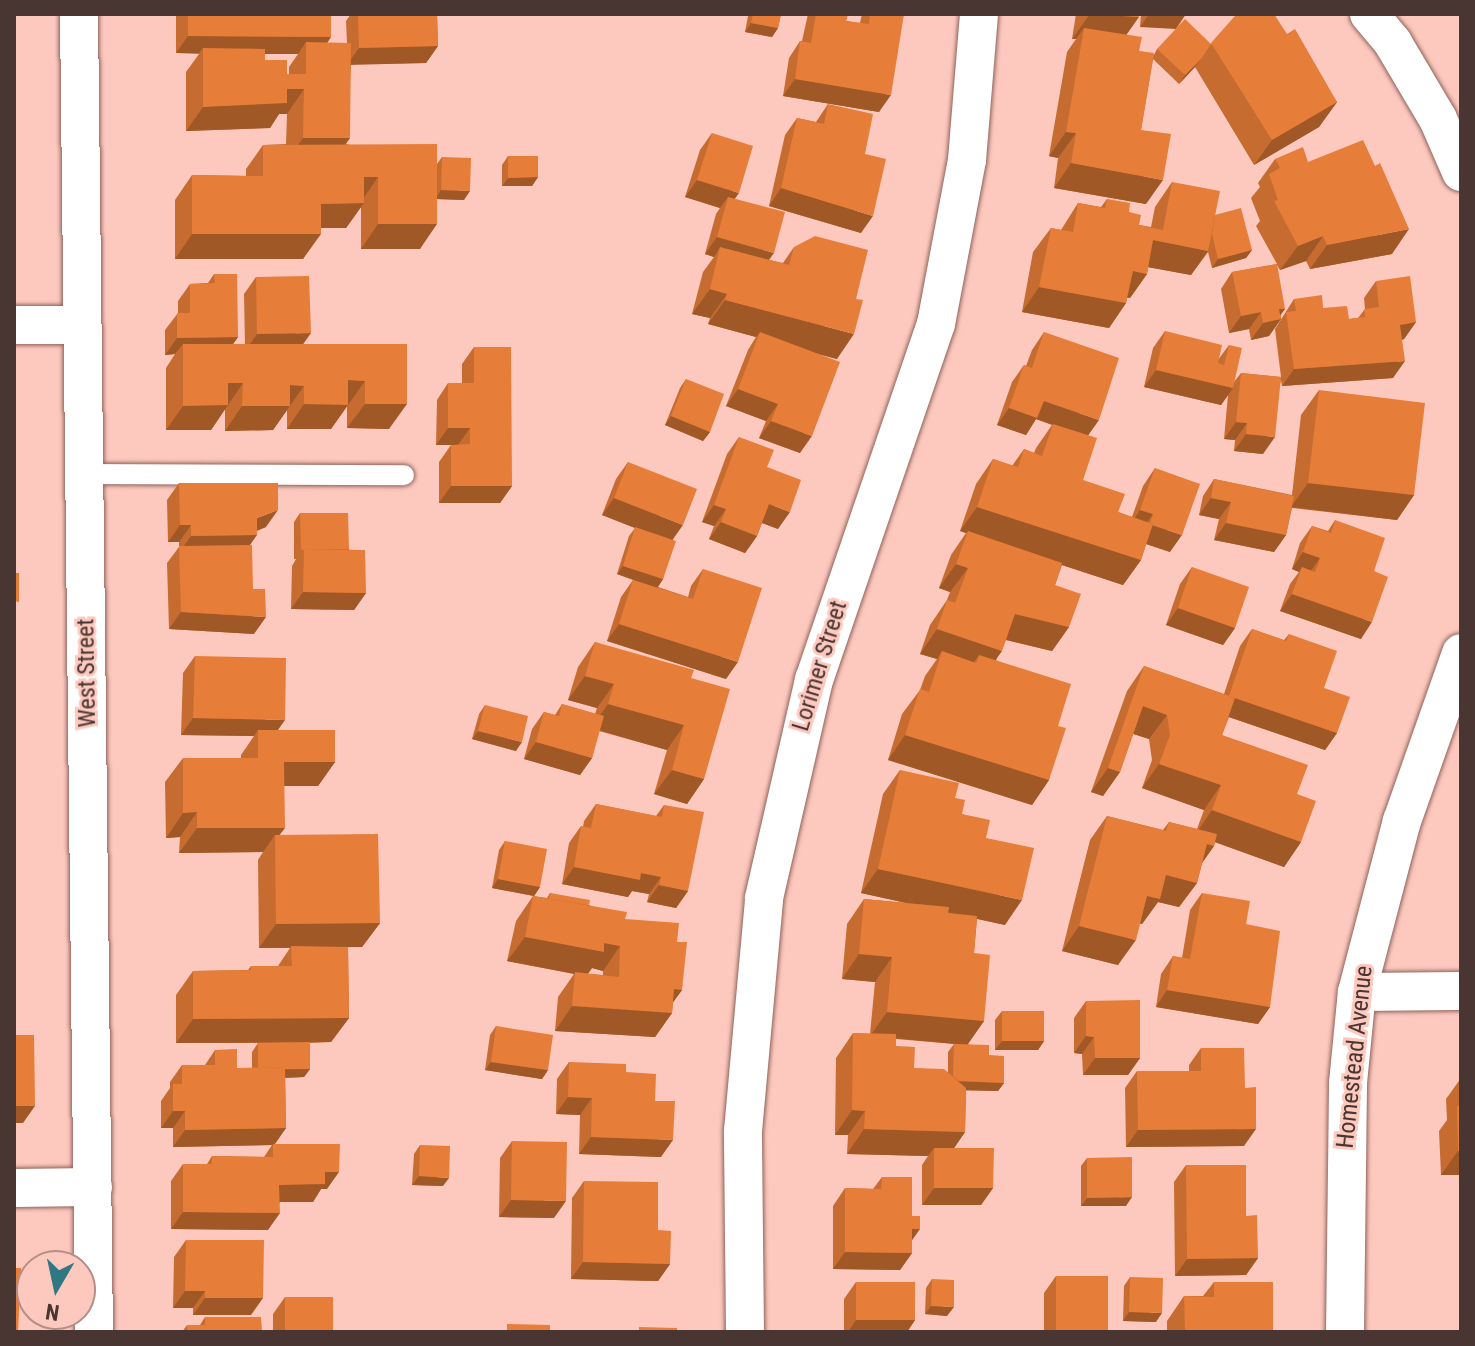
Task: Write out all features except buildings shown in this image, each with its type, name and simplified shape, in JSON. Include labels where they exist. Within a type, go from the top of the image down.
[{"type":"street","name":"West Street","points":[[79,14],[94,1332]]},
{"type":"street","name":"Lorimer Street","points":[[745,1332],[743,1131],[764,898],[814,680],[936,324],[967,160],[979,14]]},
{"type":"street","points":[[1369,14],[1393,43],[1438,119],[1461,172]]},
{"type":"street","points":[[14,325],[82,325]]},
{"type":"street","name":"Homestead Avenue","points":[[1345,1332],[1348,1083],[1357,992],[1402,821],[1461,653]]},
{"type":"street","points":[[1357,992],[1461,991]]},
{"type":"street","points":[[14,1188],[93,1187]]},
{"type":"lane","points":[[84,474],[404,475]]}]
